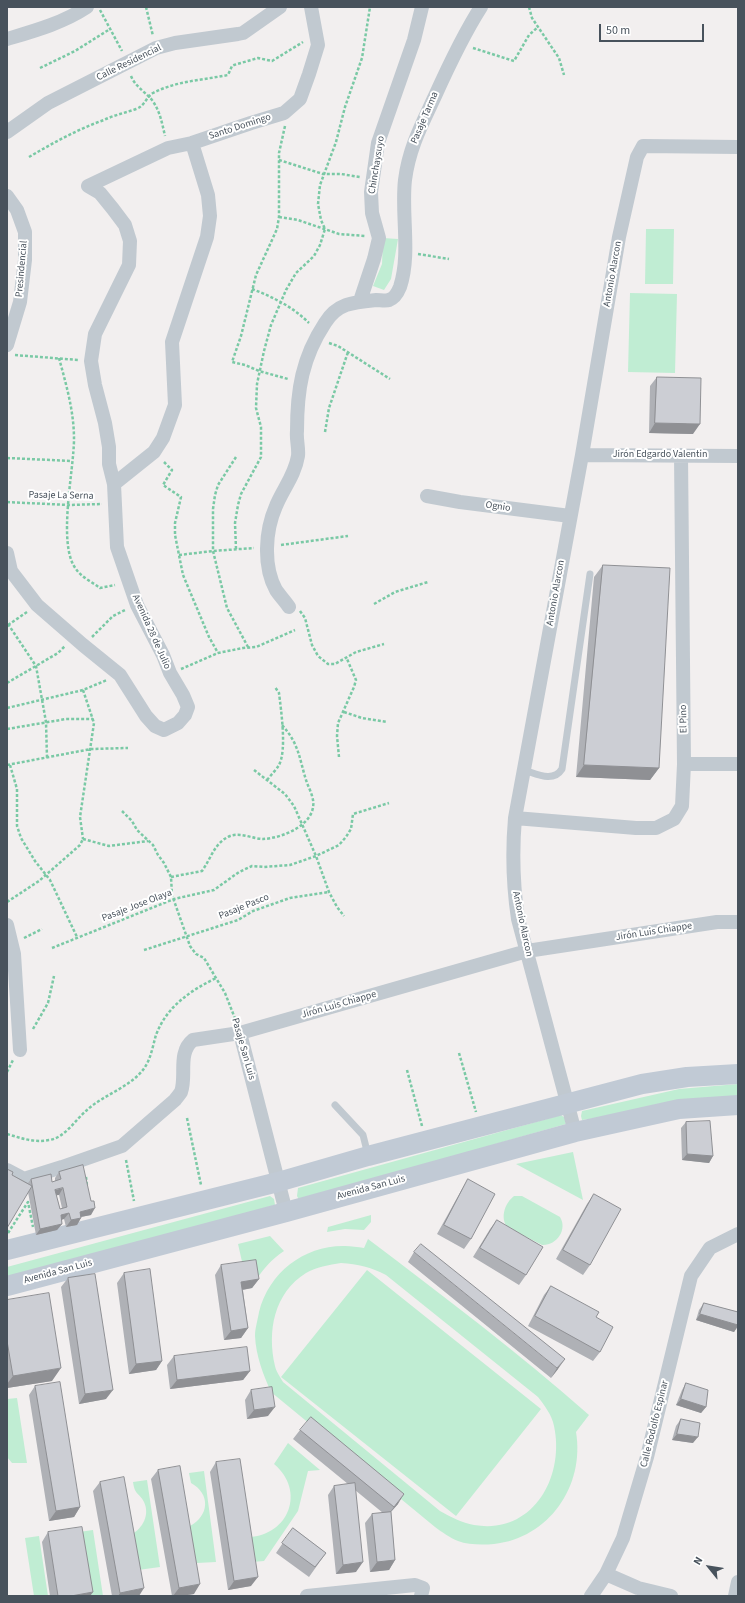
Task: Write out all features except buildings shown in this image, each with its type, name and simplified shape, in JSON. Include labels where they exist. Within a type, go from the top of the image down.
[{"type":"main road","points":[[7,1250],[278,1182],[368,1156],[426,1142],[642,1084],[687,1077],[738,1074]]},
{"type":"main road","points":[[674,1079],[679,1109]]},
{"type":"main road","name":"Avenida San Luis","points":[[7,1286],[286,1212],[575,1132],[679,1109],[738,1105]]},
{"type":"main road","points":[[76,1233],[83,1266]]},
{"type":"street","points":[[7,40],[38,30],[78,13],[87,7]]},
{"type":"street","name":"Calle Residencial","points":[[7,132],[48,103],[156,48],[175,42],[243,33],[280,7]]},
{"type":"street","name":"Santo Domingo","points":[[88,186],[168,148],[192,143],[284,113],[300,98],[318,45],[311,7]]},
{"type":"street","name":"Chinchaysuyo","points":[[360,302],[379,238],[372,213],[371,192],[378,143],[414,40],[422,7]]},
{"type":"street","name":"Pasaje Tarma","points":[[289,607],[276,590],[270,572],[267,547],[269,529],[275,506],[293,475],[298,455],[297,427],[304,362],[317,334],[328,318],[342,305],[390,300],[397,294],[401,285],[406,252],[405,181],[416,136],[459,44],[481,7]]},
{"type":"street","points":[[114,484],[154,452],[163,438],[175,405],[172,342],[207,237],[210,216],[208,195],[192,143]]},
{"type":"street","name":"Antonio Alarcon","points":[[575,1132],[518,919],[514,888],[513,849],[515,818],[582,455],[619,237],[637,157],[643,146],[738,147]]},
{"type":"street","name":"Avenida 28 de Julio","points":[[7,553],[11,570],[37,605],[120,675],[146,716],[155,726],[164,730],[178,723],[185,715],[188,707],[137,604],[117,547],[114,484],[109,464],[109,447],[105,423],[94,385],[91,361],[95,334],[109,302],[129,265],[130,241],[125,225],[113,209],[100,193],[88,186]]},
{"type":"street","name":"Presindencial","points":[[7,196],[17,210],[25,232],[25,260],[20,302],[8,350]]},
{"type":"street","name":"Jirón Edgardo Valentin","points":[[582,455],[738,456]]},
{"type":"street","name":"El Pino","points":[[515,818],[636,828],[656,828],[674,819],[682,806],[684,764],[681,455]]},
{"type":"street","name":"Ognio","points":[[427,496],[460,502],[570,516]]},
{"type":"street","points":[[684,764],[738,764]]},
{"type":"street","name":"Jirón Luis Chiappe","points":[[7,1170],[24,1179],[62,1168],[122,1146],[175,1100],[181,1092],[185,1051],[188,1044],[192,1040],[240,1033],[526,951],[717,922],[738,922]]},
{"type":"street","points":[[7,925],[14,954],[20,1050]]},
{"type":"street","name":"Pasaje San Luis","points":[[240,1033],[286,1212]]},
{"type":"street","name":"Calle Rodolfo Espinar","points":[[591,1596],[606,1574],[623,1538],[647,1457],[691,1276],[710,1248],[738,1234]]},
{"type":"street","points":[[606,1574],[638,1588],[671,1596]]},
{"type":"street","points":[[735,1596],[738,1582]]},
{"type":"street","points":[[306,1596],[330,1595],[403,1585],[415,1585],[422,1592]]},
{"type":"lane","points":[[524,770],[539,775],[552,777],[559,774],[562,769],[590,574]]},
{"type":"lane","points":[[335,1105],[363,1135],[368,1156]]},
{"type":"path","points":[[98,7],[121,48],[125,64],[133,81],[148,96],[160,114],[168,148]]},
{"type":"path","points":[[146,7],[156,48]]},
{"type":"path","points":[[236,549],[235,523],[238,505],[246,483],[261,457],[261,427],[256,408],[259,371],[271,325],[281,302],[296,273],[314,256],[320,245],[325,229],[321,220],[318,204],[320,185],[336,142],[345,107],[362,58],[370,7]]},
{"type":"path","points":[[529,7],[532,18],[559,58],[564,75]]},
{"type":"path","points":[[459,44],[514,61],[529,35],[538,27]]},
{"type":"path","points":[[40,68],[75,51],[110,29]]},
{"type":"path","points":[[29,157],[60,139],[103,120],[139,108],[146,101],[148,96],[173,85],[228,75],[232,66],[258,58],[272,61],[303,42],[318,45]]},
{"type":"path","points":[[284,113],[285,126],[279,153],[279,217],[277,228],[256,275],[241,336],[232,362],[301,382]]},
{"type":"path","points":[[279,160],[323,174],[341,174],[373,179]]},
{"type":"path","points":[[279,217],[298,220],[339,234],[379,238]]},
{"type":"path","points":[[406,252],[449,259]]},
{"type":"path","points":[[8,350],[59,358],[91,361]]},
{"type":"path","points":[[325,432],[329,408],[348,352]]},
{"type":"path","points":[[59,358],[70,399],[74,438],[68,505],[68,548],[75,569],[100,588],[130,582]]},
{"type":"path","points":[[154,452],[172,470],[163,486],[181,497],[175,523],[175,535],[183,575],[209,637],[218,653]]},
{"type":"path","points":[[236,457],[218,485],[215,495],[213,509],[213,551],[227,608],[248,647]]},
{"type":"path","points":[[7,458],[72,461]]},
{"type":"path","name":"Pasaje La Serna","points":[[7,502],[68,505],[114,504]]},
{"type":"path","points":[[374,604],[395,592],[428,582]]},
{"type":"path","points":[[7,683],[78,641],[113,616],[137,604]]},
{"type":"path","points":[[37,605],[8,625],[36,666],[46,722],[47,758]]},
{"type":"path","points":[[289,607],[297,609],[302,613],[305,618],[312,645],[318,656],[328,664],[335,664],[356,652],[384,644]]},
{"type":"path","points":[[170,673],[218,653],[248,647],[256,647],[295,630]]},
{"type":"path","points":[[339,757],[337,736],[338,723],[344,712],[356,680],[347,658]]},
{"type":"path","points":[[7,708],[83,690],[120,675]]},
{"type":"path","points":[[267,780],[279,765],[282,755],[282,725],[279,693],[275,687]]},
{"type":"path","points":[[7,902],[45,876],[80,845],[83,839],[80,817],[94,722],[83,690]]},
{"type":"path","points":[[344,712],[362,718],[387,722]]},
{"type":"path","points":[[7,729],[66,719],[93,719]]},
{"type":"path","points":[[122,811],[137,830],[153,845],[171,877],[202,870],[210,860],[214,849],[219,843],[232,836],[245,836],[262,839],[277,837],[303,824],[311,814],[313,800],[297,747],[289,733],[282,725]]},
{"type":"path","points":[[78,937],[50,880],[45,876],[21,838],[17,826],[17,789],[15,779],[8,765],[91,749],[128,748]]},
{"type":"path","points":[[254,770],[285,794],[294,806],[303,824],[329,892],[344,916]]},
{"type":"path","name":"Pasaje Jose Olaya","points":[[52,948],[174,899],[214,890],[239,872],[252,866],[264,867],[290,865],[316,856],[339,845],[351,829],[353,814],[389,803]]},
{"type":"path","points":[[83,839],[109,846],[148,841]]},
{"type":"path","name":"Pasaje San Luis","points":[[171,877],[174,899],[190,946],[196,954],[204,958],[226,993],[240,1033]]},
{"type":"path","name":"Pasaje Pasco","points":[[144,950],[186,935],[238,920],[253,911],[290,898],[329,892]]},
{"type":"path","points":[[7,1134],[27,1140],[40,1141],[50,1140],[64,1133],[87,1109],[130,1081],[145,1067],[160,1025],[169,1011],[188,993],[216,978]]},
{"type":"path","points":[[459,1053],[480,1127]]},
{"type":"path","points":[[407,1070],[426,1142]]},
{"type":"path","points":[[187,1118],[202,1193]]},
{"type":"path","points":[[126,1160],[134,1202]]},
{"type":"path","points":[[86,1177],[88,1191]]},
{"type":"path","points":[[7,1235],[28,1202],[34,1230]]},
{"type":"green space","points":[[646,229],[674,229],[673,284],[645,284]]},
{"type":"green space","points":[[383,238],[398,239],[391,279],[384,290],[373,286],[382,264]]},
{"type":"green space","points":[[630,293],[677,294],[675,373],[628,372]]},
{"type":"green space","points":[[738,1084],[738,1098],[582,1120],[581,1116],[582,1111],[679,1089]]},
{"type":"green space","points":[[561,1115],[565,1118],[566,1124],[299,1200],[297,1196],[298,1188]]},
{"type":"green space","points":[[573,1152],[583,1200],[516,1164]]},
{"type":"green space","points":[[270,1196],[274,1199],[275,1205],[7,1279],[7,1267]]},
{"type":"green space","points":[[514,1196],[522,1196],[560,1217],[563,1227],[562,1232],[556,1240],[547,1245],[542,1245],[507,1227],[504,1219],[504,1210],[508,1202]]},
{"type":"green space","points":[[371,1215],[371,1222],[364,1230],[345,1229],[327,1232],[328,1227]]},
{"type":"green space","points":[[270,1236],[284,1251],[268,1264],[256,1280],[243,1266],[238,1244]]},
{"type":"green space","points":[[368,1239],[508,1347],[589,1415],[576,1432],[577,1452],[575,1471],[569,1490],[559,1506],[546,1520],[531,1532],[514,1540],[480,1545],[462,1542],[446,1535],[271,1392],[260,1365],[255,1336],[259,1312],[271,1285],[280,1273],[291,1264],[316,1250],[345,1246],[364,1248]],"holes":[[[341,1263],[359,1265],[386,1275],[538,1397],[543,1403],[550,1414],[554,1426],[556,1445],[554,1464],[549,1482],[540,1498],[528,1512],[513,1521],[495,1526],[470,1524],[440,1511],[283,1382],[275,1366],[272,1340],[273,1326],[280,1302],[295,1281],[306,1273],[323,1266]]]},
{"type":"green space","points":[[367,1270],[541,1409],[456,1516],[281,1377]]},
{"type":"green space","points":[[17,1398],[27,1463],[12,1463],[7,1457],[7,1399]]},
{"type":"green space","points":[[288,1443],[320,1470],[308,1471],[298,1511],[264,1561],[252,1562],[249,1537],[263,1534],[274,1529],[283,1520],[288,1510],[291,1498],[289,1487],[284,1475],[274,1464]]},
{"type":"green space","points":[[204,1471],[216,1562],[197,1563],[191,1552],[190,1526],[201,1517],[205,1505],[202,1493],[191,1483],[189,1473]]},
{"type":"green space","points":[[147,1480],[160,1567],[138,1570],[131,1535],[142,1525],[146,1516],[146,1507],[136,1492],[133,1482]]},
{"type":"green space","points":[[93,1530],[103,1596],[89,1596],[79,1532]]},
{"type":"green space","points":[[39,1536],[48,1596],[34,1596],[25,1538]]}]
